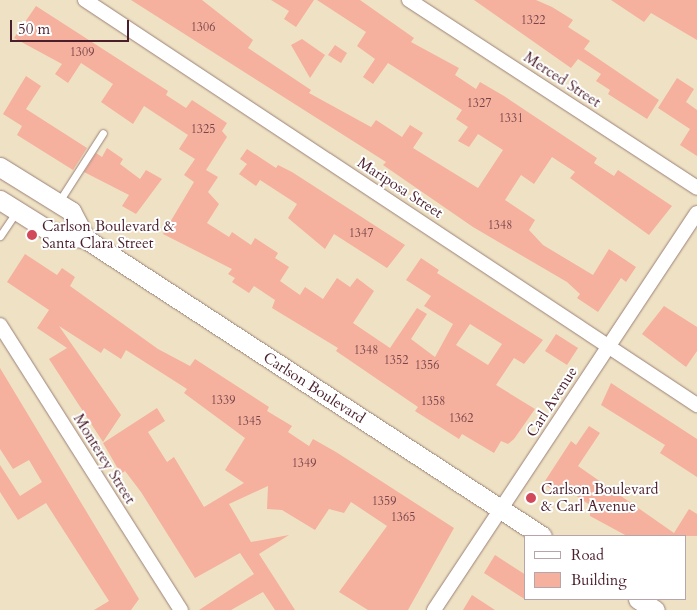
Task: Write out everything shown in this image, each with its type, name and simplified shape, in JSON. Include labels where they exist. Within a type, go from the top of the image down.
[{"type":"main road","name":"Carlson Boulevard","points":[[0,167],[71,212],[86,239]]},
{"type":"main road","name":"Carlson Boulevard","points":[[0,200],[51,232],[86,239],[540,535]]},
{"type":"main road","points":[[640,600],[655,610]]},
{"type":"street","name":"Mariposa Street","points":[[85,0],[697,405]]},
{"type":"street","name":"Merced Street","points":[[409,0],[697,188]]},
{"type":"street","name":"Carl Avenue","points":[[434,610],[697,213]]},
{"type":"street","name":"Monterey Street","points":[[0,325],[181,610]]},
{"type":"lane","points":[[57,203],[102,133]]},
{"type":"lane","points":[[0,236],[17,211]]},
{"type":"building","points":[[131,0],[202,0],[253,40],[248,48],[311,90],[309,93],[371,127],[376,120],[402,137],[410,125],[423,133],[413,148],[478,188],[503,150],[478,134],[469,147],[458,141],[468,127],[456,119],[462,110],[388,63],[373,84],[363,77],[375,59],[357,46],[366,32],[317,0],[360,0],[414,38],[411,42],[459,68],[455,75],[476,89],[480,82],[504,96],[597,158],[594,163],[614,176],[618,170],[672,206],[649,235],[570,178],[575,172],[552,157],[534,184],[521,175],[505,200],[535,220],[529,230],[543,245],[593,275],[609,249],[636,267],[626,282],[621,278],[598,312],[577,298],[580,294],[567,282],[473,227],[383,165],[386,162]]},
{"type":"building","points":[[271,0],[314,0],[296,27],[284,19],[289,11]]},
{"type":"building","points":[[474,0],[536,0],[552,7],[573,20],[568,27],[590,41],[584,49],[659,100],[647,119],[608,94],[610,90],[596,81],[601,74],[578,59],[571,68]]},
{"type":"building","points":[[611,0],[697,0],[697,40],[651,13],[644,22]]},
{"type":"building","points":[[36,6],[168,91],[166,95],[186,108],[192,100],[227,123],[222,131],[227,137],[206,170],[218,177],[208,192],[219,204],[207,223],[229,237],[232,232],[251,245],[255,238],[278,253],[275,258],[289,267],[280,281],[300,295],[305,287],[323,299],[337,278],[350,287],[357,278],[374,291],[353,323],[390,348],[417,308],[427,314],[411,339],[435,357],[453,324],[424,306],[431,296],[406,280],[421,258],[439,270],[437,273],[543,340],[524,364],[514,358],[496,385],[535,409],[514,439],[508,444],[501,441],[494,453],[462,434],[459,439],[415,411],[418,407],[336,351],[338,348],[272,308],[275,300],[254,286],[249,293],[232,282],[235,278],[228,274],[232,269],[163,234],[194,182],[184,175],[195,159],[179,149],[188,135],[144,106],[133,124],[101,102],[113,84],[81,63],[68,83],[55,74],[62,64],[14,38]],"holes":[[[470,324],[502,344],[488,365],[456,345]]]},
{"type":"building","points":[[302,39],[325,55],[310,78],[291,45]]},
{"type":"building","points":[[335,45],[347,53],[341,63],[328,55]]},
{"type":"building","points":[[26,76],[41,86],[26,109],[87,148],[73,170],[17,135],[22,126],[3,114]]},
{"type":"building","points":[[677,78],[694,89],[686,102],[697,110],[697,156],[680,145],[690,129],[658,108]]},
{"type":"building","points":[[107,148],[123,159],[120,164],[140,179],[146,170],[162,179],[136,214],[122,206],[129,195],[84,172],[96,153],[102,157]]},
{"type":"building","points":[[247,149],[276,168],[278,165],[292,172],[405,245],[387,268],[334,234],[325,249],[288,218],[297,204],[260,180],[256,186],[239,174],[247,164],[240,159]]},
{"type":"building","points":[[25,254],[57,275],[62,268],[75,277],[70,286],[158,349],[190,366],[195,359],[269,407],[267,411],[292,426],[288,432],[309,446],[313,439],[336,452],[454,528],[408,610],[368,610],[339,592],[387,526],[351,502],[344,513],[329,509],[315,530],[282,510],[267,509],[268,486],[229,504],[251,542],[289,535],[259,554],[295,610],[275,610],[263,592],[231,610],[199,610],[254,574],[240,553],[195,578],[141,492],[125,471],[121,474],[103,443],[157,408],[165,421],[148,432],[167,462],[174,457],[204,507],[244,483],[225,470],[245,438],[184,393],[187,389],[126,350],[121,359],[104,348],[101,353],[59,326],[121,415],[103,442],[49,359],[67,348],[37,328],[49,310],[7,282]]},
{"type":"building","points":[[664,306],[697,327],[697,351],[686,367],[642,334]]},
{"type":"building","points":[[556,334],[578,348],[567,365],[545,351]]},
{"type":"building","points":[[0,368],[139,599],[131,610],[94,610],[109,601],[46,503],[18,520],[0,492],[0,465],[20,496],[42,482],[29,460],[13,469],[0,449]]},
{"type":"building","points":[[611,383],[697,439],[697,477],[660,453],[665,445],[601,405]]},
{"type":"building","points":[[589,426],[600,433],[578,466],[674,533],[689,509],[697,514],[697,536],[625,535],[590,516],[590,505],[564,488],[560,494],[543,484],[571,441],[576,445]]},
{"type":"building","points":[[495,555],[524,574],[524,599],[484,573]]},
{"type":"building","points":[[472,595],[495,610],[463,610]]},
{"type":"place","name":"Carlson Boulevard & Santa Clara Street","points":[[32,235]]},
{"type":"place","name":"Carlson Boulevard & Carl Avenue","points":[[531,498]]}]
